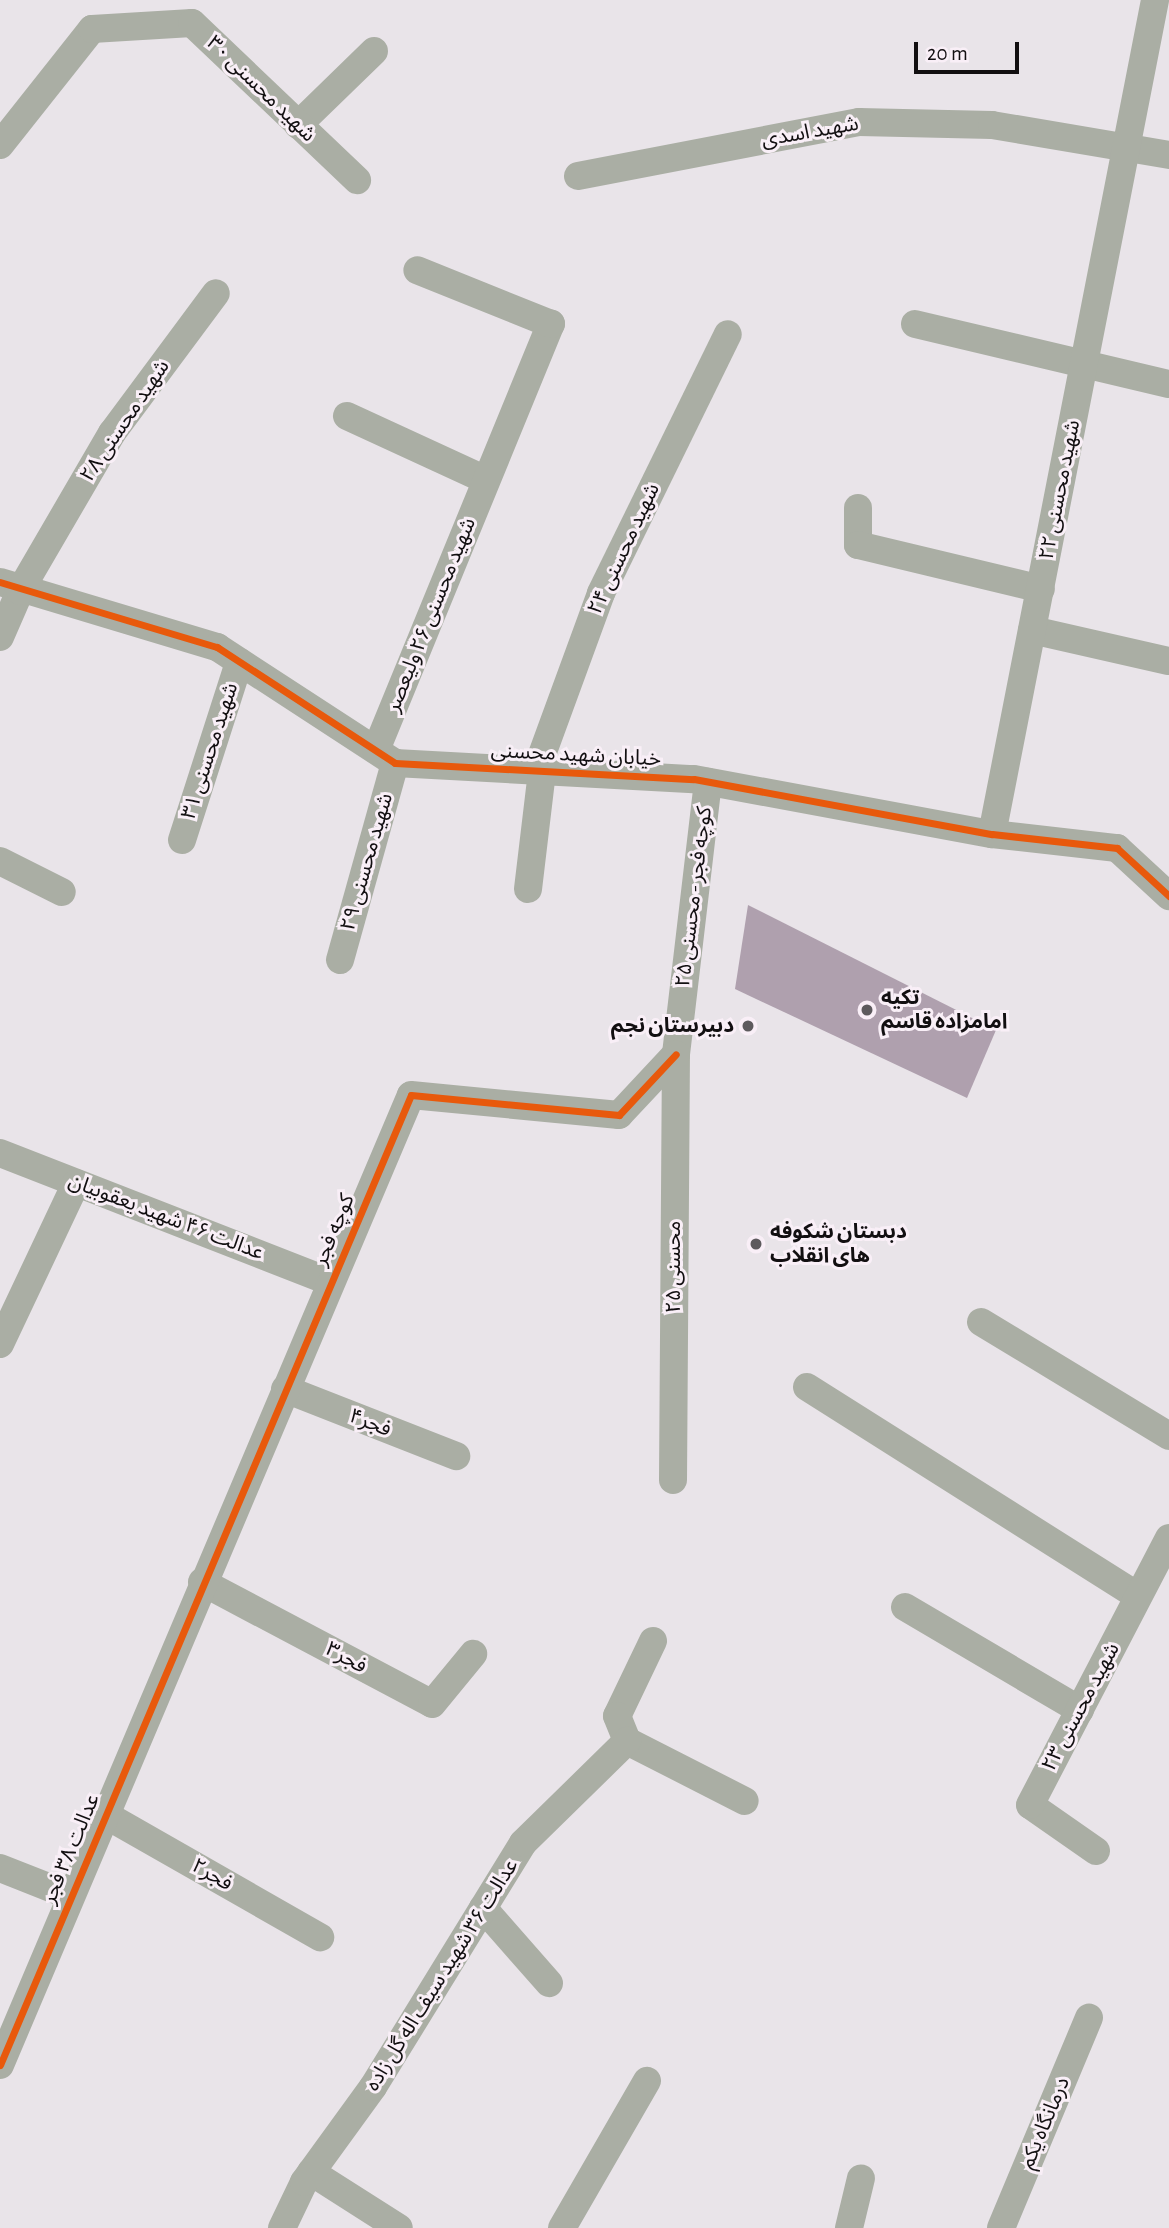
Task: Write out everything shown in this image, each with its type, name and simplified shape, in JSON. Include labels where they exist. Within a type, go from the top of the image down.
[{"type":"street","name":"شهید محسنی ۲۲","points":[[992,834],[1155,0]]},
{"type":"street","name":"شهید محسنی ۳۰","points":[[0,145],[92,29],[192,23],[357,180]]},
{"type":"street","points":[[298,125],[374,51]]},
{"type":"street","name":"شهید اسدی","points":[[578,177],[859,122],[992,125],[1169,155]]},
{"type":"street","name":"شهید محسنی ۲۶ ولیعصر","points":[[385,757],[486,480],[551,324],[417,270]]},
{"type":"street","name":"شهید محسنی ۲۸","points":[[0,637],[10,586],[112,433],[216,293]]},
{"type":"street","points":[[915,324],[1083,366],[1169,384]]},
{"type":"street","name":"شهید محسنی ۲۴","points":[[528,889],[539,771],[601,593],[728,334]]},
{"type":"street","points":[[347,416],[486,480]]},
{"type":"street","points":[[858,508],[858,545],[1041,589]]},
{"type":"street","name":"خیابان شهید محسنی","points":[[10,586],[217,647],[385,757],[708,782],[992,834],[1117,848],[1169,896]]},
{"type":"street","points":[[1032,630],[1169,661]]},
{"type":"street","name":"شهید محسنی ۳۱","points":[[182,840],[239,662]]},
{"type":"street","name":"شهید محسنی ۲۹","points":[[340,960],[385,757]]},
{"type":"street","name":"کوچه فجر - محسنی ۲۵","points":[[676,1054],[708,782]]},
{"type":"street","points":[[0,861],[62,892]]},
{"type":"street","name":"کوچه فجر","points":[[174,1647],[411,1095],[619,1115],[676,1054]]},
{"type":"street","name":"محسنی ۲۵","points":[[673,1480],[676,1054]]},
{"type":"street","name":"عدالت ۴۶ شهید یعقوبیان","points":[[0,1153],[331,1282]]},
{"type":"street","points":[[0,1344],[76,1182]]},
{"type":"street","points":[[981,1322],[1169,1436]]},
{"type":"street","points":[[807,1387],[1139,1596]]},
{"type":"street","name":"فجر۴","points":[[285,1389],[456,1456]]},
{"type":"street","name":"شهید محسنی ۲۳","points":[[1096,1851],[1030,1805],[1169,1538]]},
{"type":"street","name":"فجر۳","points":[[202,1582],[432,1704],[473,1654]]},
{"type":"street","points":[[905,1606],[1080,1710]]},
{"type":"street","points":[[653,1641],[617,1716],[627,1741],[745,1801]]},
{"type":"street","name":"عدالت ۳۸ فجر","points":[[0,2065],[174,1647]]},
{"type":"street","name":"عدالت ۳۶ شهید سیف اله گل زاده","points":[[282,2228],[311,2172],[373,2087],[523,1843],[627,1741]]},
{"type":"street","name":"فجر۲","points":[[104,1814],[320,1937]]},
{"type":"street","points":[[0,1868],[71,1896]]},
{"type":"street","points":[[483,1908],[550,1983]]},
{"type":"street","name":"درمانگاه یکم","points":[[1001,2228],[1088,2018]]},
{"type":"street","points":[[562,2228],[647,2081]]},
{"type":"street","points":[[311,2172],[399,2228]]},
{"type":"street","points":[[849,2228],[862,2178]]},
{"type":"building","name":"تکیه امامزاده قاسم","points":[[748,905],[996,1030],[967,1098],[735,989]]},
{"type":"cycle path","points":[[0,582],[217,647],[395,763],[694,779],[992,834],[1117,848],[1169,896]]},
{"type":"cycle path","points":[[0,2065],[411,1095],[619,1115],[676,1054]]},
{"type":"place","name":"تکیه امامزاده قاسم","points":[[867,1010]]},
{"type":"place","name":"دبیرستان نجم","points":[[748,1026]]},
{"type":"place","name":"دبستان شکوفه های انقلاب","points":[[756,1244]]}]
